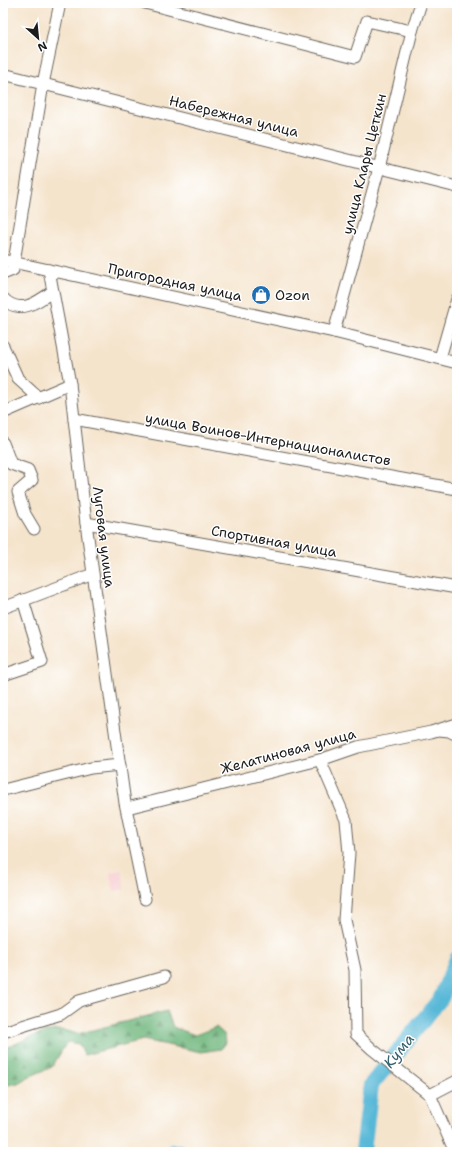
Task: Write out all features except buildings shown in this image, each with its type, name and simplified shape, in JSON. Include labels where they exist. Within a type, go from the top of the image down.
[{"type":"street","points":[[3,274],[13,270],[43,84],[60,3]]},
{"type":"street","points":[[145,3],[355,57],[367,21],[412,31]]},
{"type":"street","name":"улица Клары Цеткин","points":[[334,332],[379,168],[420,3]]},
{"type":"street","name":"Набережная улица","points":[[3,74],[457,187]]},
{"type":"street","name":"Пригородная улица","points":[[3,260],[334,332],[457,363]]},
{"type":"street","name":"Луговая улица","points":[[49,270],[70,384],[86,523],[120,765],[145,899]]},
{"type":"street","points":[[3,298],[15,306],[24,307],[38,302],[53,291]]},
{"type":"street","points":[[440,358],[457,299]]},
{"type":"street","points":[[3,346],[18,379],[39,398]]},
{"type":"street","points":[[3,413],[70,384]]},
{"type":"street","name":"улица Воинов-Интернационалистов","points":[[74,419],[457,489]]},
{"type":"street","points":[[3,443],[12,464],[28,470],[32,480],[18,492],[25,514],[34,529]]},
{"type":"street","name":"Спортивная улица","points":[[86,523],[457,588]]},
{"type":"street","points":[[3,608],[94,574]]},
{"type":"street","points":[[3,675],[42,662],[23,600]]},
{"type":"street","name":"Желатиновая улица","points":[[127,808],[320,760],[358,747],[379,744],[457,724]]},
{"type":"street","points":[[438,730],[449,731],[457,735]]},
{"type":"street","points":[[320,760],[346,820],[349,853],[344,920],[355,970],[356,1034],[372,1049],[430,1095],[455,1152]]},
{"type":"street","points":[[3,790],[91,768],[120,765]]},
{"type":"street","points":[[3,1032],[61,1014],[79,1001],[164,977]]},
{"type":"street","points":[[430,1095],[457,1081]]},
{"type":"shaded area","points":[[122,870],[125,889],[114,891],[110,872]]},
{"type":"green space","points":[[167,1011],[173,1027],[195,1035],[216,1027],[225,1035],[226,1043],[221,1049],[201,1052],[143,1040],[84,1055],[79,1044],[67,1042],[52,1067],[18,1083],[3,1086],[3,1048],[48,1031],[67,1031],[77,1034]]},
{"type":"waterway","name":"Кума","points":[[363,1152],[371,1085],[441,998],[457,959]]},
{"type":"waterway","name":"Кума","points":[[173,1152],[180,1152]]},
{"type":"place","name":"Ozon","points":[[261,295]]}]
